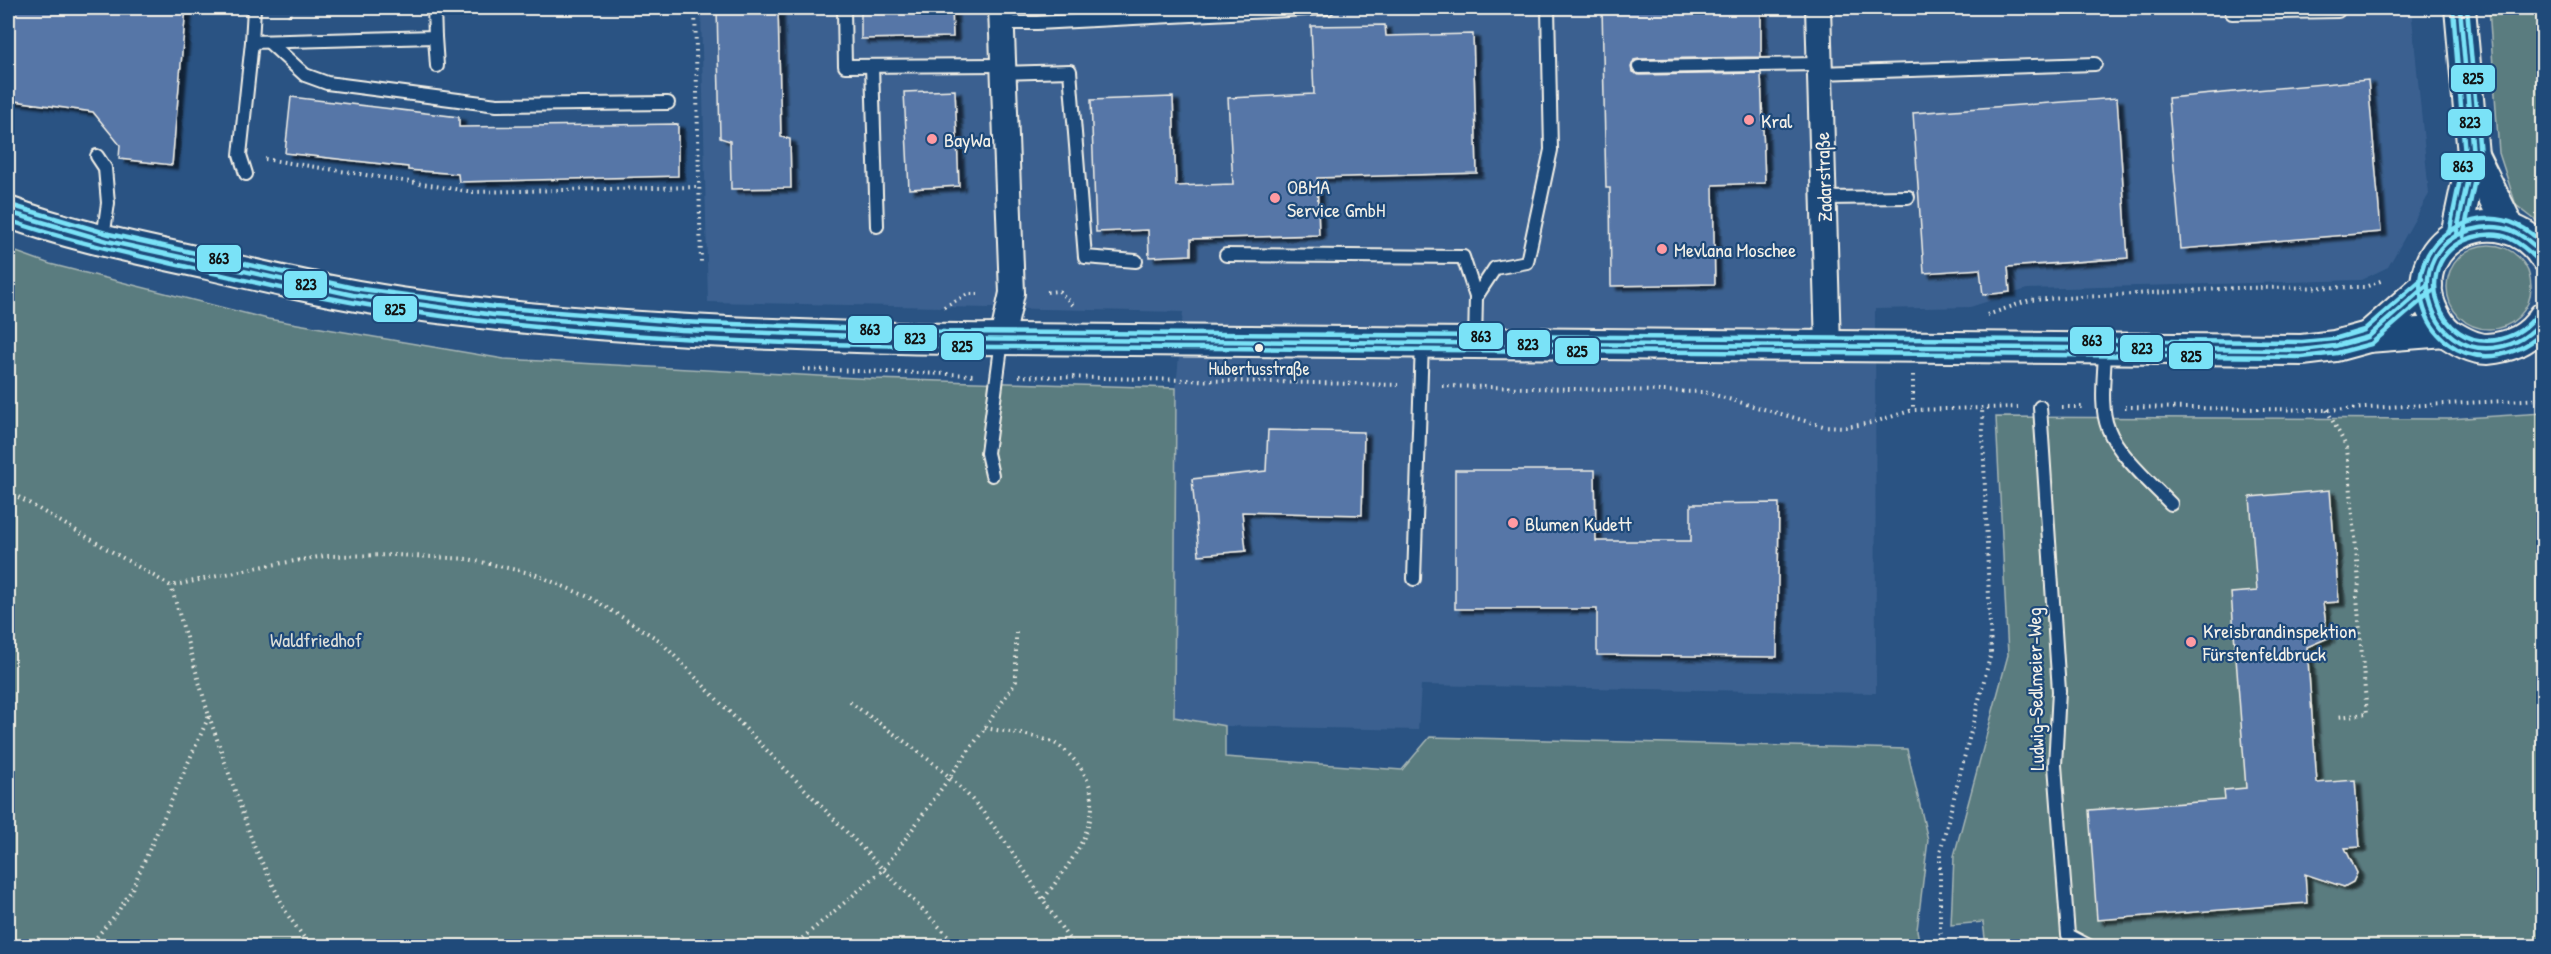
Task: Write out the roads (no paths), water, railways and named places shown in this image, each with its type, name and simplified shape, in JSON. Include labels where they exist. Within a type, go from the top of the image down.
[{"type":"street","name":"Zadarstraße","points":[[1818,8],[1828,347]]},
{"type":"street","points":[[2456,234],[2474,155],[2460,8]]},
{"type":"street","points":[[1001,15],[1012,293],[1002,339]]},
{"type":"street","points":[[2474,155],[2509,228]]},
{"type":"street","points":[[8,212],[103,239],[288,282],[399,303],[512,317],[704,332],[924,340],[2302,350],[2335,346],[2368,337],[2445,331]]},
{"type":"street","points":[[2542,324],[2523,339],[2504,347],[2483,349],[2462,343],[2445,331],[2435,317],[2429,302],[2427,285],[2434,258],[2442,247],[2456,234],[2482,225],[2509,228],[2528,237],[2544,256]]},
{"type":"street","points":[[2368,337],[2427,285]]},
{"type":"lane","points":[[246,174],[240,155],[254,8]]},
{"type":"lane","points":[[844,8],[845,66],[1070,71],[1085,257],[1136,261]]},
{"type":"lane","points":[[1001,15],[1037,23],[1329,8]]},
{"type":"lane","points":[[1476,297],[1495,268],[1527,262],[1551,150],[1548,8]]},
{"type":"lane","points":[[2232,13],[2338,11],[2338,8]]},
{"type":"lane","points":[[434,9],[437,66]]},
{"type":"lane","points":[[252,42],[435,38]]},
{"type":"lane","points":[[269,42],[304,75],[327,83],[497,105],[668,103]]},
{"type":"lane","points":[[1639,67],[1819,69],[2095,64]]},
{"type":"lane","points":[[872,66],[877,226]]},
{"type":"lane","points":[[97,156],[105,168],[107,191],[108,212],[103,239]]},
{"type":"lane","points":[[1824,198],[1908,197]]},
{"type":"lane","points":[[1226,255],[1463,256],[1476,297],[1475,343]]},
{"type":"lane","points":[[992,475],[987,453],[1002,339]]},
{"type":"lane","points":[[1414,579],[1422,342]]},
{"type":"lane","points":[[2105,348],[2104,407],[2108,428],[2119,447],[2171,504]]},
{"type":"lane","name":"Ludwig-Sedlmeier-Weg","points":[[2040,407],[2059,691],[2055,765],[2068,936],[2089,946]]},
{"type":"place","name":"Kral","points":[[1749,120]]},
{"type":"place","name":"BayWa","points":[[932,139]]},
{"type":"place","name":"OBMA Service GmbH","points":[[1275,198]]},
{"type":"place","name":"Mevlana Moschee","points":[[1662,249]]},
{"type":"place","name":"Hubertusstraße","points":[[1259,348]]},
{"type":"place","name":"Blumen Kudett","points":[[1513,523]]},
{"type":"place","name":"Kreisbrandinspektion Fürstenfeldbruck","points":[[2191,642]]},
{"type":"park label","name":"Waldfriedhof","points":[[316,639]]}]
